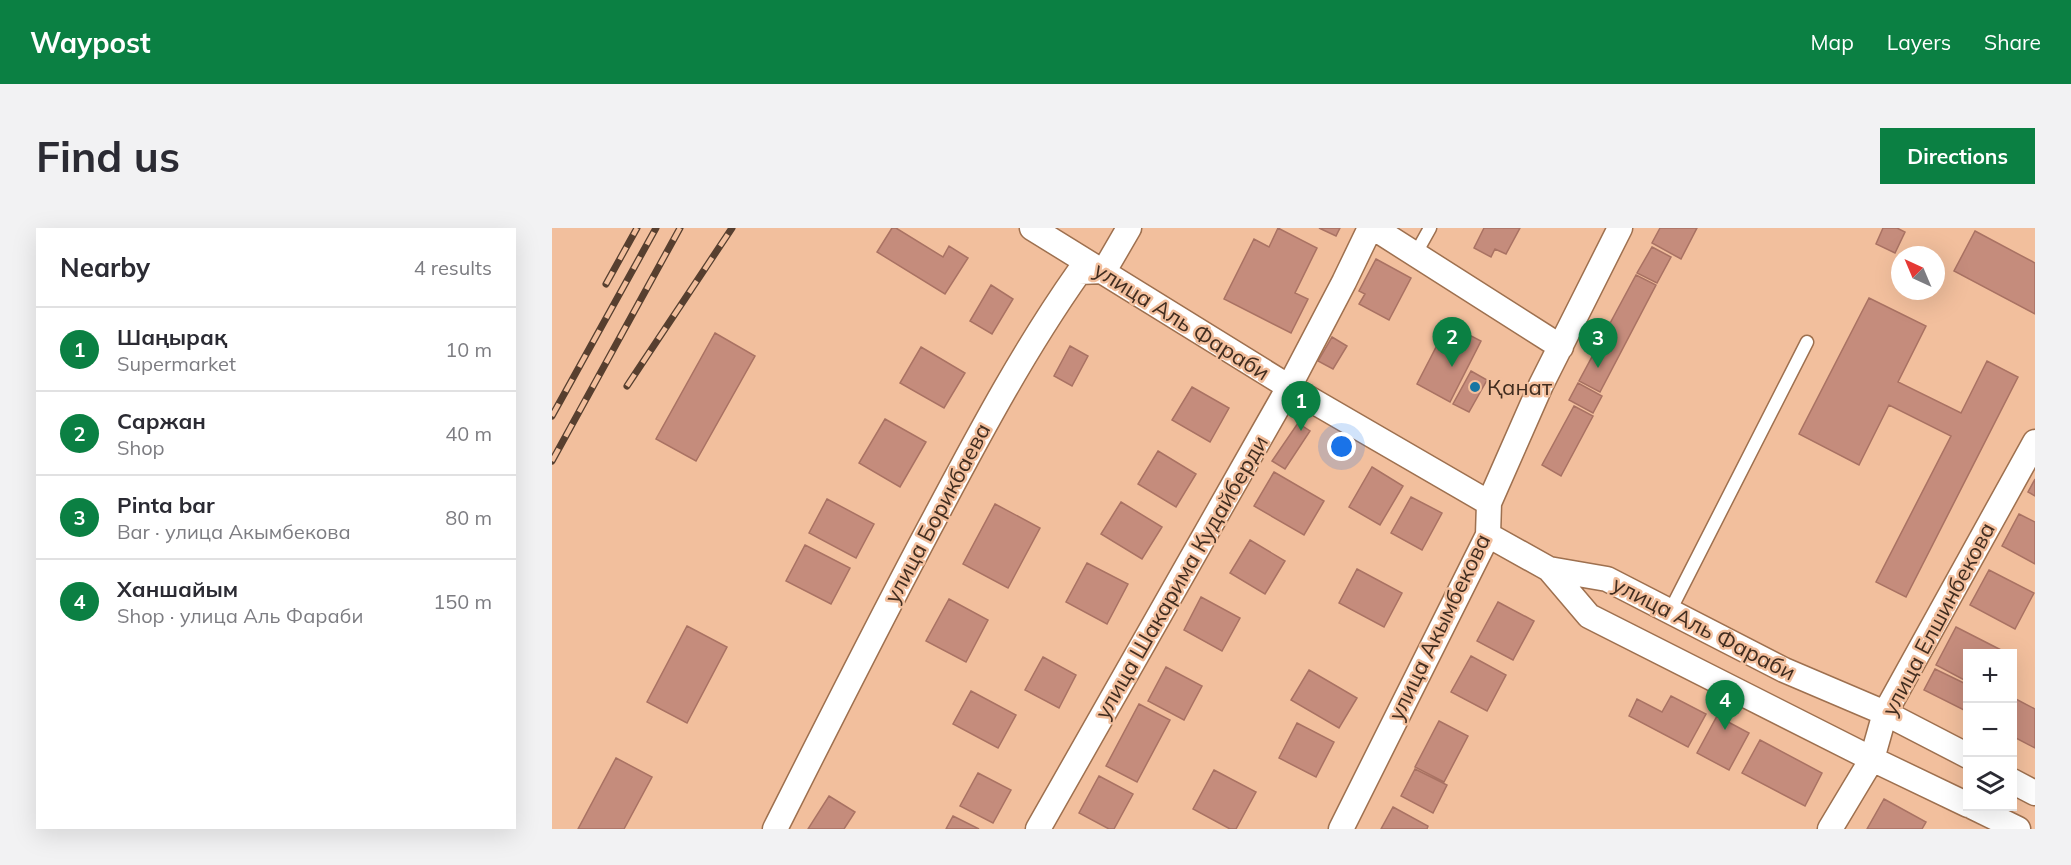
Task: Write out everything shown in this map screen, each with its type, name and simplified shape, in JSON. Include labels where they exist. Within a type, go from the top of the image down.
[{"type":"street","name":"улица Аль Фараби","points":[[1032,228],[1289,387],[1489,503]]},
{"type":"street","points":[[1104,271],[1128,228]]},
{"type":"street","name":"улица Шакарима Кудайберди","points":[[1038,829],[1289,387],[1372,228],[1561,347]]},
{"type":"street","name":"улица Акымбекова","points":[[1341,829],[1488,536],[1489,503],[1541,385],[1620,228]]},
{"type":"street","name":"улица Борикбаева","points":[[775,829],[881,618],[1003,392],[1052,310],[1079,272],[1104,271]]},
{"type":"street","name":"улица Елшинбекова","points":[[1830,829],[1872,759],[1885,712],[2035,442]]},
{"type":"street","points":[[1488,536],[1548,569]]},
{"type":"street","name":"улица Аль Фараби","points":[[1548,569],[1607,579],[1784,670],[1885,712],[1963,753]]},
{"type":"street","name":"улица Аль Фараби","points":[[1548,569],[1589,616],[1963,803]]},
{"type":"street","points":[[2017,782],[2035,792]]},
{"type":"street","name":"улица Аль Фараби","points":[[1980,811],[2018,829]]},
{"type":"lane","points":[[1415,255],[1430,228]]},
{"type":"lane","points":[[1670,611],[1807,342]]},
{"type":"building","points":[[892,228],[896,228],[943,257],[949,246],[968,258],[945,294],[877,252]]},
{"type":"building","points":[[1278,228],[1317,248],[1295,293],[1308,299],[1291,333],[1224,299],[1254,239],[1269,247]]},
{"type":"building","points":[[1319,228],[1340,228],[1336,236]]},
{"type":"building","points":[[1484,228],[1520,228],[1506,254],[1495,249],[1491,257],[1474,248]]},
{"type":"building","points":[[1660,228],[1697,228],[1681,259],[1652,243]]},
{"type":"building","points":[[1883,228],[1897,228],[1905,232],[1898,246],[1891,246],[1891,251],[1876,244]]},
{"type":"building","points":[[1975,231],[2035,263],[2035,314],[1954,271]]},
{"type":"building","points":[[1652,247],[1671,257],[1657,283],[1637,273]]},
{"type":"building","points":[[1376,259],[1411,278],[1389,320],[1359,304],[1365,294],[1359,291]]},
{"type":"building","points":[[1636,275],[1656,285],[1600,392],[1579,381]]},
{"type":"building","points":[[991,285],[1013,299],[992,334],[970,321]]},
{"type":"building","points":[[1869,298],[1926,326],[1898,382],[1961,413],[1987,361],[2018,377],[1906,597],[1876,582],[1951,436],[1889,405],[1859,465],[1799,434]]},
{"type":"building","points":[[1448,324],[1481,341],[1450,402],[1417,384]]},
{"type":"building","points":[[715,333],[755,356],[696,461],[656,439]]},
{"type":"building","points":[[1332,337],[1347,346],[1333,369],[1318,361]]},
{"type":"building","points":[[1070,346],[1088,356],[1072,386],[1054,376]]},
{"type":"building","points":[[921,347],[965,373],[944,408],[900,383]]},
{"type":"building","points":[[1471,371],[1487,380],[1469,412],[1453,404]]},
{"type":"building","points":[[1578,383],[1602,396],[1593,413],[1569,400]]},
{"type":"building","points":[[1192,387],[1229,408],[1210,442],[1172,420]]},
{"type":"building","points":[[1574,406],[1593,416],[1561,476],[1542,465]]},
{"type":"building","points":[[885,419],[926,442],[900,487],[859,463]]},
{"type":"building","points":[[1298,423],[1310,431],[1285,469],[1272,461]]},
{"type":"building","points":[[1158,451],[1196,474],[1176,507],[1138,484]]},
{"type":"building","points":[[1372,467],[1403,486],[1380,525],[1349,507]]},
{"type":"building","points":[[1274,472],[1324,501],[1304,535],[1254,506]]},
{"type":"building","points":[[2035,479],[2035,496],[2028,492]]},
{"type":"building","points":[[1411,497],[1442,513],[1422,550],[1391,533]]},
{"type":"building","points":[[827,499],[874,524],[856,558],[809,533]]},
{"type":"building","points":[[1121,502],[1162,527],[1142,559],[1101,534]]},
{"type":"building","points":[[995,504],[1040,528],[1008,588],[963,564]]},
{"type":"building","points":[[2019,514],[2035,522],[2035,564],[2002,546]]},
{"type":"building","points":[[1250,540],[1285,561],[1265,594],[1230,573]]},
{"type":"building","points":[[805,545],[850,568],[831,604],[786,581]]},
{"type":"building","points":[[1087,563],[1128,584],[1107,624],[1066,602]]},
{"type":"building","points":[[1357,569],[1402,593],[1384,627],[1339,603]]},
{"type":"building","points":[[1989,570],[2034,593],[2015,629],[1970,605]]},
{"type":"building","points":[[1201,597],[1240,618],[1222,651],[1184,630]]},
{"type":"building","points":[[949,599],[988,620],[966,662],[926,641]]},
{"type":"building","points":[[1498,602],[1534,621],[1513,660],[1477,641]]},
{"type":"building","points":[[687,626],[727,647],[687,723],[647,702]]},
{"type":"building","points":[[1956,627],[1999,649],[1963,649],[1963,679],[1936,665]]},
{"type":"building","points":[[1471,656],[1506,675],[1487,711],[1451,692]]},
{"type":"building","points":[[1043,657],[1076,675],[1059,708],[1025,690]]},
{"type":"building","points":[[1166,667],[1202,686],[1184,720],[1148,701]]},
{"type":"building","points":[[1935,669],[1963,683],[1963,710],[1924,690]]},
{"type":"building","points":[[1309,670],[1357,698],[1339,728],[1291,700]]},
{"type":"building","points":[[971,691],[1016,715],[998,748],[953,724]]},
{"type":"building","points":[[1671,696],[1706,714],[1688,747],[1629,716],[1637,699],[1662,712]]},
{"type":"building","points":[[2017,700],[2035,709],[2035,748],[2017,739]]},
{"type":"building","points":[[1139,704],[1170,720],[1137,782],[1106,766]]},
{"type":"building","points":[[1717,716],[1749,733],[1729,770],[1697,753]]},
{"type":"building","points":[[1439,721],[1468,736],[1444,782],[1415,767]]},
{"type":"building","points":[[1297,723],[1334,742],[1316,777],[1279,758]]},
{"type":"building","points":[[1760,740],[1822,773],[1805,806],[1742,773]]},
{"type":"building","points":[[616,758],[652,777],[624,829],[578,829]]},
{"type":"building","points":[[1415,769],[1447,785],[1433,813],[1401,796]]},
{"type":"building","points":[[1214,770],[1256,792],[1236,829],[1230,829],[1193,809]]},
{"type":"building","points":[[978,773],[1011,790],[993,823],[960,806]]},
{"type":"building","points":[[1099,776],[1133,794],[1114,829],[1109,829],[1079,813]]},
{"type":"building","points":[[829,796],[855,812],[844,829],[808,829]]},
{"type":"building","points":[[1884,799],[1926,822],[1922,829],[1867,829]]},
{"type":"building","points":[[1393,807],[1428,826],[1427,829],[1381,829]]},
{"type":"building","points":[[953,816],[979,829],[946,829]]},
{"type":"railway","points":[[606,284],[637,228]]},
{"type":"railway","points":[[552,416],[656,228]]},
{"type":"railway","points":[[552,461],[680,228]]},
{"type":"railway","points":[[627,386],[732,228]]},
{"type":"place","name":"Саржан","points":[[1452,367]]},
{"type":"place","name":"Pinta bar","points":[[1598,368]]},
{"type":"place","name":"Қанат","points":[[1475,387]]},
{"type":"place","name":"Шаңырақ","points":[[1301,431]]},
{"type":"place","name":"Ханшайым","points":[[1725,730]]}]
